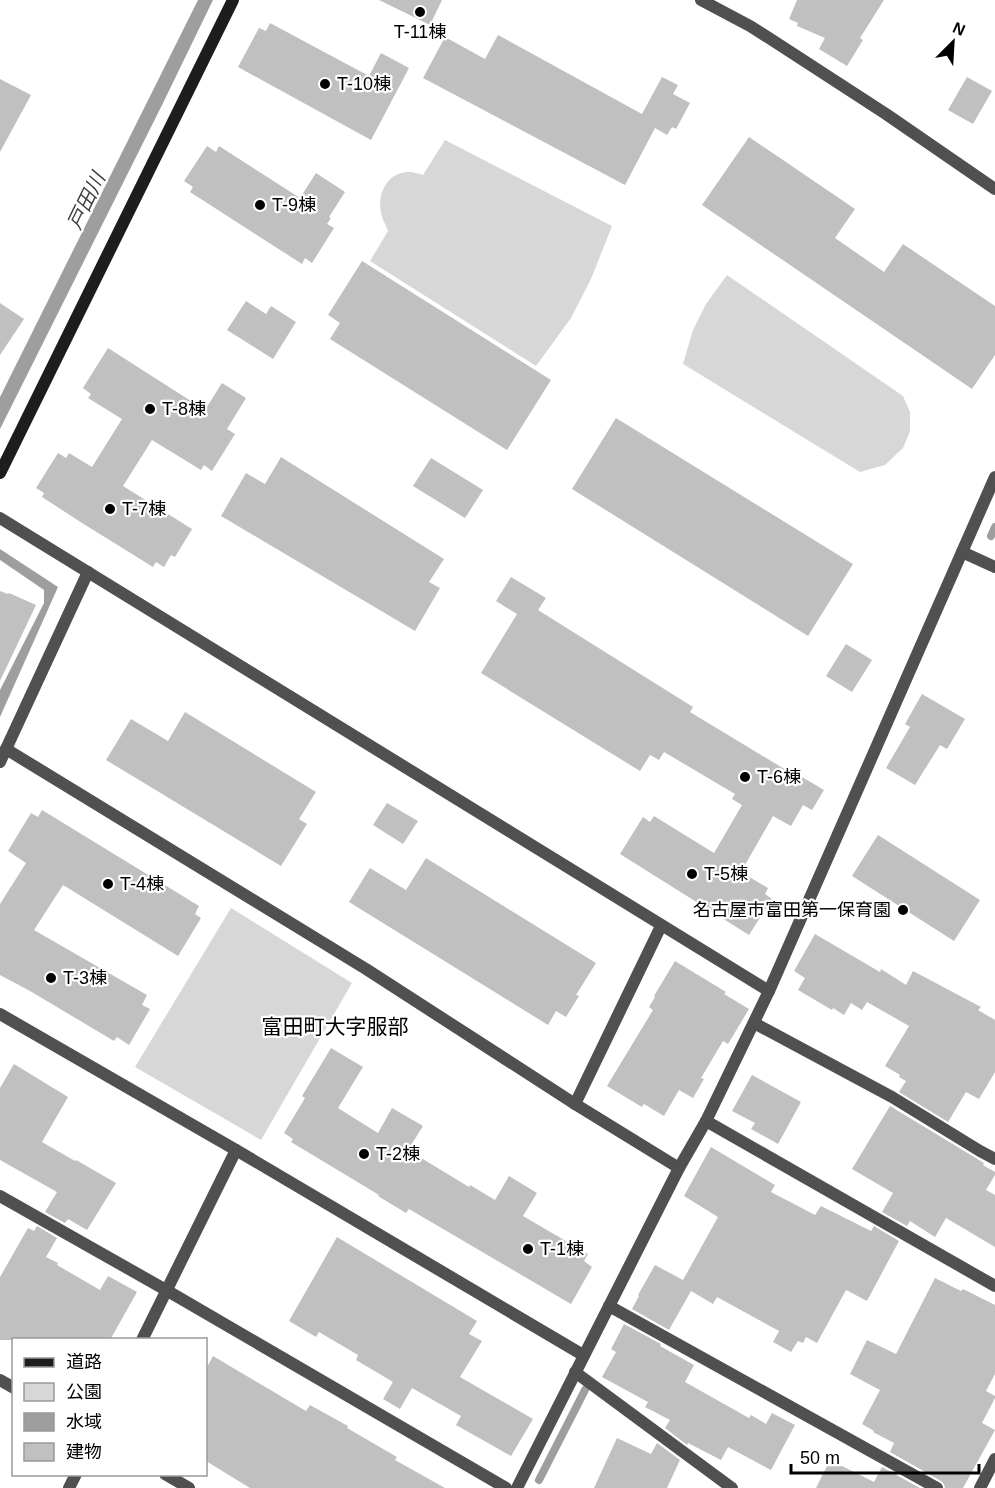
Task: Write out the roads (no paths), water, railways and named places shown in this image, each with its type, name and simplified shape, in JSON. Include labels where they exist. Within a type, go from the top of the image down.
[{"type":"street","points":[[0,473],[233,0]]},
{"type":"street","points":[[700,0],[760,32],[995,189]]},
{"type":"street","points":[[517,1488],[679,1168],[706,1121],[770,991],[995,477]]},
{"type":"street","points":[[0,518],[770,991]]},
{"type":"street","points":[[962,552],[995,567]]},
{"type":"street","points":[[0,762],[88,572]]},
{"type":"street","points":[[6,749],[366,969],[679,1168]]},
{"type":"street","points":[[575,1104],[661,926]]},
{"type":"street","points":[[0,1014],[583,1355]]},
{"type":"street","points":[[754,1023],[892,1097],[995,1159]]},
{"type":"street","points":[[706,1121],[995,1286]]},
{"type":"street","points":[[143,1338],[236,1150]]},
{"type":"street","points":[[0,1196],[506,1488]]},
{"type":"street","points":[[609,1306],[937,1488]]},
{"type":"street","points":[[575,1372],[732,1488]]},
{"type":"street","points":[[980,1488],[995,1459]]},
{"type":"street","points":[[168,1476],[189,1488]]},
{"type":"water","points":[[198,0],[213,0],[0,429],[0,397]]},
{"type":"water","points":[[0,549],[58,587],[0,717],[0,690],[44,603],[44,590],[0,560]]},
{"type":"waterway","points":[[991,536],[995,527]]},
{"type":"waterway","points":[[539,1480],[585,1390]]},
{"type":"place","name":"T-11棟","points":[[420,12]]},
{"type":"place","name":"T-10棟","points":[[325,84]]},
{"type":"place","name":"T-9棟","points":[[260,205]]},
{"type":"place","name":"T-8棟","points":[[150,409]]},
{"type":"place","name":"T-7棟","points":[[110,509]]},
{"type":"place","name":"T-6棟","points":[[745,777]]},
{"type":"place","name":"T-5棟","points":[[692,874]]},
{"type":"place","name":"T-4棟","points":[[108,884]]},
{"type":"place","name":"名古屋市富田第一保育園","points":[[903,910]]},
{"type":"place","name":"T-3棟","points":[[51,978]]},
{"type":"place","name":"T-2棟","points":[[364,1154]]},
{"type":"place","name":"T-1棟","points":[[528,1249]]},
{"type":"district","name":"富田町大字服部","points":[[335,1026]]},
{"type":"water label","name":"戸田川","points":[[86,201]]}]
